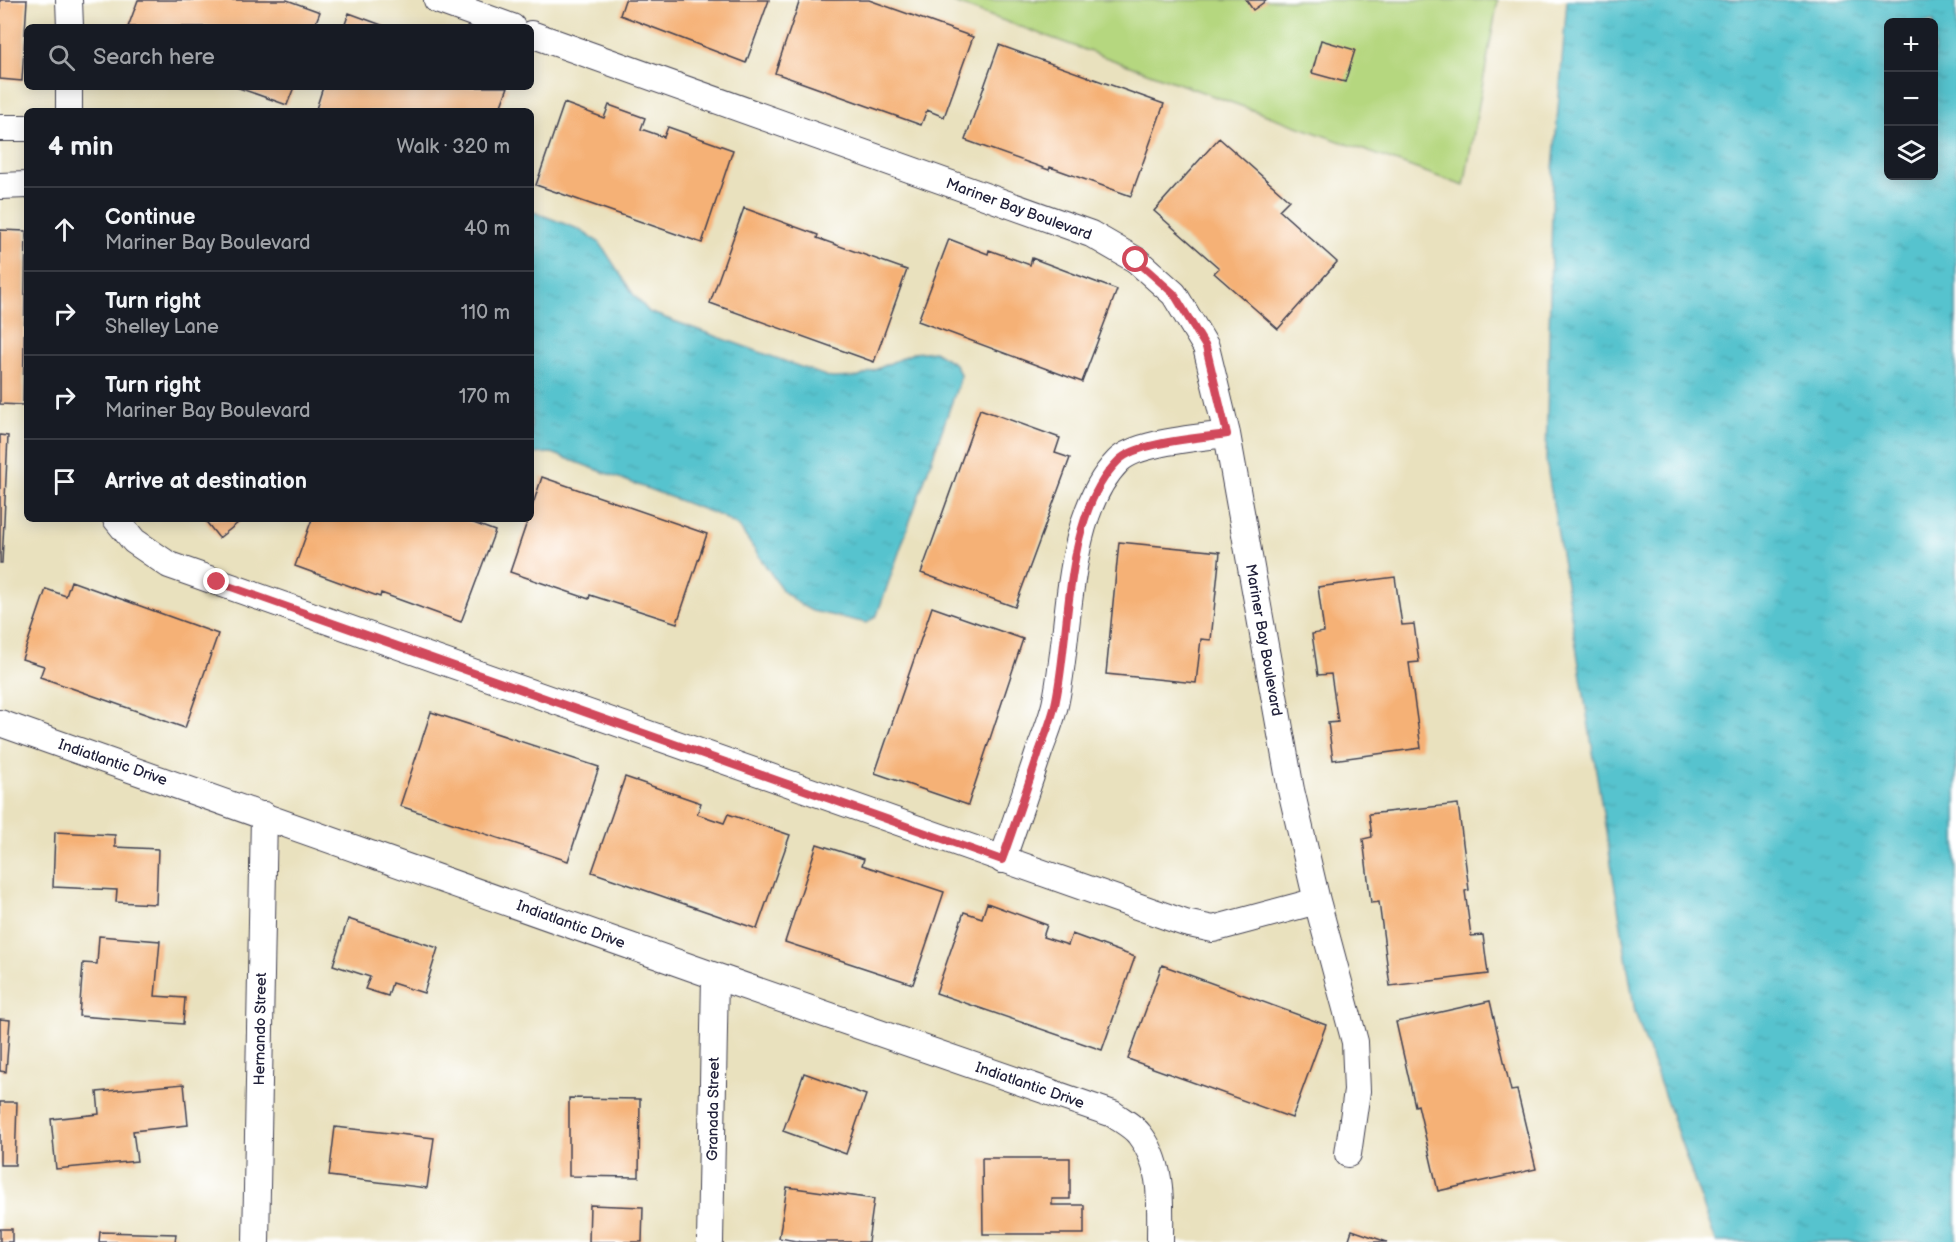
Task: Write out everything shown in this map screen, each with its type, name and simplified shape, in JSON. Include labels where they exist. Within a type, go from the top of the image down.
[{"type":"street","points":[[69,0],[70,24]]},
{"type":"street","points":[[437,0],[504,24]]},
{"type":"street","name":"Mariner Bay Boulevard","points":[[534,35],[1091,234],[1136,260],[1174,294],[1206,347],[1227,434],[1291,790],[1317,901],[1355,1042],[1357,1091],[1348,1154]]},
{"type":"street","points":[[69,90],[69,108]]},
{"type":"street","points":[[0,128],[24,128]]},
{"type":"street","points":[[0,186],[24,185]]},
{"type":"street","points":[[1002,860],[1056,702],[1073,570],[1086,514],[1098,485],[1119,459],[1138,448],[1227,434]]},
{"type":"street","points":[[118,522],[134,541],[169,565],[1185,923],[1213,929],[1317,901]]},
{"type":"street","name":"Indiatlantic Drive","points":[[0,723],[1113,1114],[1138,1132],[1152,1154],[1161,1186],[1160,1242]]},
{"type":"street","name":"Hernando Street","points":[[256,1242],[264,815]]},
{"type":"street","name":"Granada Street","points":[[710,1242],[715,976]]},
{"type":"green space","points":[[946,0],[1498,0],[1464,186]]},
{"type":"water","points":[[1567,0],[1956,0],[1956,1242],[1716,1242],[1635,1012],[1546,460],[1553,170]]},
{"type":"water","points":[[534,212],[578,229],[600,243],[633,294],[649,312],[831,378],[859,377],[913,353],[934,351],[955,364],[961,376],[877,615],[867,623],[812,611],[801,605],[783,591],[739,527],[721,516],[552,453],[534,454]]},
{"type":"building","points":[[0,0],[27,0],[22,81],[0,79]]},
{"type":"building","points":[[138,0],[287,0],[320,12],[315,24],[129,24]]},
{"type":"building","points":[[625,0],[769,0],[746,63],[620,15]]},
{"type":"building","points":[[800,0],[869,0],[973,37],[944,117],[927,110],[921,125],[775,73]]},
{"type":"building","points":[[1246,0],[1267,0],[1253,10]]},
{"type":"building","points":[[349,13],[379,24],[345,24]]},
{"type":"building","points":[[1321,40],[1355,50],[1345,82],[1312,73]]},
{"type":"building","points":[[999,45],[1164,104],[1131,196],[965,140]]},
{"type":"building","points":[[244,90],[293,90],[287,105]]},
{"type":"building","points":[[322,90],[507,90],[500,108],[316,108]]},
{"type":"building","points":[[564,103],[604,118],[609,105],[645,118],[641,129],[664,137],[668,127],[733,150],[702,243],[536,185]]},
{"type":"building","points":[[1219,138],[1289,200],[1279,210],[1337,262],[1278,329],[1214,273],[1219,268],[1154,211]]},
{"type":"building","points":[[744,208],[818,235],[817,238],[907,270],[874,362],[710,303]]},
{"type":"building","points":[[0,230],[24,231],[23,405],[0,404]]},
{"type":"building","points":[[949,239],[988,254],[989,250],[1030,265],[1032,258],[1117,290],[1082,382],[918,321]]},
{"type":"building","points":[[980,409],[1060,438],[1055,453],[1070,458],[1015,607],[921,573]]},
{"type":"building","points":[[0,435],[8,436],[2,563],[0,563]]},
{"type":"building","points":[[542,477],[707,534],[677,623],[590,595],[589,599],[510,572],[527,522],[534,522],[534,501]]},
{"type":"building","points":[[206,522],[239,522],[219,538]]},
{"type":"building","points":[[311,522],[471,522],[495,531],[461,622],[381,593],[380,597],[295,566]]},
{"type":"building","points":[[1119,542],[1220,552],[1211,640],[1201,639],[1196,683],[1106,674]]},
{"type":"building","points":[[1395,577],[1402,625],[1414,624],[1419,662],[1409,663],[1421,748],[1333,760],[1328,723],[1338,722],[1331,674],[1318,675],[1312,634],[1324,632],[1318,587]]},
{"type":"building","points":[[71,581],[218,634],[185,728],[40,677],[44,666],[22,659],[46,589],[66,596]]},
{"type":"building","points":[[932,607],[1023,639],[968,805],[875,773]]},
{"type":"building","points":[[431,712],[599,767],[568,861],[400,806]]},
{"type":"building","points":[[625,777],[701,803],[697,814],[724,823],[728,814],[790,835],[757,929],[592,872]]},
{"type":"building","points":[[1458,804],[1469,890],[1465,891],[1471,936],[1483,935],[1488,974],[1390,986],[1379,902],[1371,903],[1363,839],[1372,837],[1369,814]]},
{"type":"building","points":[[55,832],[115,835],[115,847],[158,849],[156,904],[116,902],[117,890],[53,887]]},
{"type":"building","points":[[817,844],[864,859],[862,865],[944,892],[913,984],[785,942]]},
{"type":"building","points":[[987,903],[1047,925],[1043,937],[1068,945],[1072,934],[1135,957],[1102,1050],[936,993],[964,912],[982,918]]},
{"type":"building","points":[[348,919],[438,948],[424,993],[392,983],[388,996],[365,989],[370,977],[333,965]]},
{"type":"building","points":[[99,936],[160,941],[155,996],[185,998],[183,1024],[79,1016],[83,963],[97,964]]},
{"type":"building","points":[[1162,965],[1326,1025],[1292,1118],[1128,1059]]},
{"type":"building","points":[[1490,1001],[1511,1091],[1517,1090],[1536,1169],[1438,1191],[1418,1105],[1415,1106],[1396,1022]]},
{"type":"building","points":[[0,1019],[10,1020],[6,1072],[0,1071]]},
{"type":"building","points":[[804,1073],[866,1095],[846,1154],[783,1131]]},
{"type":"building","points":[[184,1084],[188,1125],[133,1131],[137,1161],[56,1169],[51,1119],[99,1114],[97,1092]]},
{"type":"building","points":[[569,1098],[640,1099],[639,1177],[569,1176]]},
{"type":"building","points":[[0,1102],[17,1102],[15,1165],[0,1165]]},
{"type":"building","points":[[335,1127],[434,1138],[427,1188],[329,1176]]},
{"type":"building","points":[[982,1158],[1070,1158],[1070,1199],[1052,1199],[1052,1205],[1084,1205],[1084,1234],[983,1234]]},
{"type":"building","points":[[787,1187],[874,1199],[868,1242],[802,1242],[779,1238]]},
{"type":"building","points":[[590,1205],[643,1207],[642,1242],[589,1242]]},
{"type":"building","points":[[0,1229],[12,1229],[12,1242],[0,1242]]},
{"type":"building","points":[[1352,1230],[1387,1242],[1348,1242]]},
{"type":"building","points":[[100,1232],[176,1234],[175,1242],[99,1242]]},
{"type":"route","points":[[217,582],[1002,860],[1056,702],[1073,570],[1086,514],[1098,485],[1119,459],[1138,448],[1227,434],[1206,347],[1174,294],[1136,260]]}]
